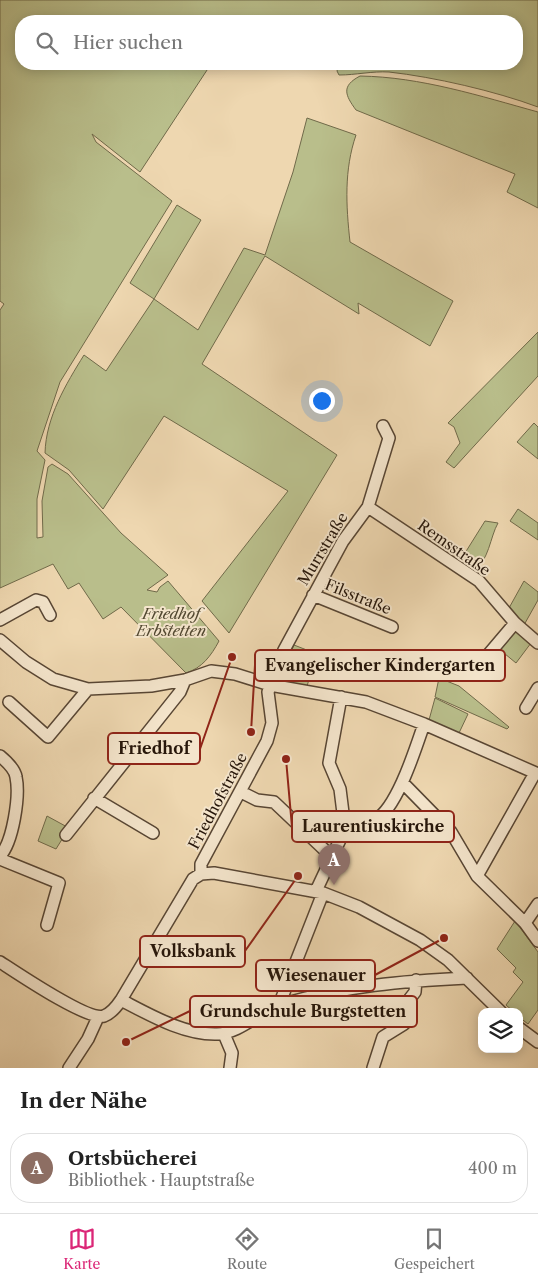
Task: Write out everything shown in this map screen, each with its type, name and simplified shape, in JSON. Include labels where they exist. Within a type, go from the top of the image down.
[{"type":"street","name":"Murrstraße","points":[[270,685],[284,650],[313,595],[343,542],[368,506],[389,438],[382,426]]},
{"type":"street","name":"Remsstraße","points":[[368,506],[479,581],[516,623],[538,643]]},
{"type":"street","name":"Filsstraße","points":[[313,595],[392,627]]},
{"type":"street","points":[[0,620],[36,600],[43,602],[50,614]]},
{"type":"street","points":[[476,669],[516,623]]},
{"type":"street","points":[[0,640],[26,662],[53,680],[88,689],[143,687],[185,680],[211,671],[235,674],[270,685],[366,702],[424,724],[536,774],[476,876]]},
{"type":"street","points":[[66,836],[94,798],[180,692],[185,680]]},
{"type":"street","name":"Friedhofstraße","points":[[201,874],[201,864],[241,792],[270,732],[272,723],[268,692],[270,685]]},
{"type":"street","points":[[526,708],[538,688]]},
{"type":"street","points":[[9,702],[48,737],[88,689]]},
{"type":"street","points":[[279,1005],[331,856],[345,829],[340,789],[328,763],[341,697]]},
{"type":"street","points":[[345,829],[376,820],[403,783],[424,724]]},
{"type":"street","points":[[0,756],[11,767],[16,777],[13,825],[8,846],[0,857],[59,883],[47,925]]},
{"type":"street","points":[[403,783],[451,832],[476,876],[526,923],[538,941]]},
{"type":"street","points":[[241,792],[257,800],[274,802],[331,856]]},
{"type":"street","points":[[94,798],[152,833]]},
{"type":"street","points":[[0,823],[13,825]]},
{"type":"street","points":[[0,962],[82,1011],[98,1016],[112,1011],[121,1000],[193,879],[201,874],[214,873],[319,892],[375,915],[420,940],[467,978],[497,1008]]},
{"type":"street","points":[[526,923],[538,904]]},
{"type":"street","points":[[121,1000],[190,1032],[224,1034],[279,1005],[326,992],[416,980],[467,978]]},
{"type":"street","points":[[373,1068],[383,1037],[404,1024],[400,1011],[415,992],[416,980]]},
{"type":"street","points":[[69,1068],[88,1039],[98,1016]]},
{"type":"street","points":[[523,1031],[538,1042]]},
{"type":"street","points":[[224,1034],[232,1053],[230,1068]]},
{"type":"green space","name":"Friedhof Erbstetten","points":[[0,0],[538,0],[538,107],[484,90],[425,77],[389,72],[339,75],[337,71],[523,70],[523,15],[15,15],[15,70],[207,70],[140,172],[92,134],[96,142],[172,201],[60,382],[37,451],[45,460],[37,499],[37,538],[43,537],[42,501],[48,467],[52,464],[68,474],[121,533],[168,575],[147,590],[157,592],[168,581],[219,641],[206,661],[192,671],[186,673],[121,607],[103,619],[79,583],[68,589],[53,564],[0,588],[0,310],[4,304],[0,301]]},
{"type":"green space","points":[[360,76],[383,77],[428,84],[538,112],[538,208],[507,192],[515,174],[356,110],[347,95],[347,87]]},
{"type":"green space","points":[[307,118],[356,135],[349,161],[347,188],[350,242],[453,301],[430,346],[358,303],[359,314],[265,256],[202,364],[337,455],[229,633],[202,601],[288,491],[164,416],[103,509],[69,470],[45,453],[49,427],[58,401],[84,355],[106,371],[154,299],[198,330],[244,248],[265,255],[293,172]]},
{"type":"green space","points":[[177,205],[201,220],[154,299],[130,283]]},
{"type":"green space","points":[[538,332],[538,376],[454,468],[446,462],[460,443],[454,427],[448,423]]},
{"type":"green space","points":[[534,423],[538,427],[538,459],[517,442]]},
{"type":"green space","points":[[518,509],[538,523],[538,540],[510,521]]},
{"type":"green space","points":[[485,521],[498,523],[483,561],[474,570],[460,561]]},
{"type":"green space","points":[[524,581],[538,592],[538,600],[524,625],[509,608]]},
{"type":"green space","points":[[517,630],[531,643],[516,663],[499,649]]},
{"type":"green space","points":[[294,645],[317,654],[307,686],[283,681],[280,676]]},
{"type":"green space","points":[[439,678],[459,686],[509,727],[507,729],[435,697]]},
{"type":"green space","points":[[435,698],[468,714],[459,733],[429,720]]},
{"type":"green space","points":[[47,816],[69,828],[56,849],[38,841]]},
{"type":"green space","points":[[515,921],[538,952],[538,1010],[528,1024],[523,1020],[523,1008],[509,1008],[506,1005],[523,982],[513,972],[516,968],[497,949]]},
{"type":"place","name":"Friedhof","points":[[232,657]]},
{"type":"place","name":"Evangelischer Kindergarten","points":[[251,732]]},
{"type":"place","name":"Laurentiuskirche","points":[[286,759]]},
{"type":"place","name":"Volksbank","points":[[298,876]]},
{"type":"place","name":"Ortsbücherei","points":[[334,885]]},
{"type":"place","name":"Wiesenauer","points":[[444,938]]},
{"type":"place","name":"Grundschule Burgstetten","points":[[126,1042]]}]
